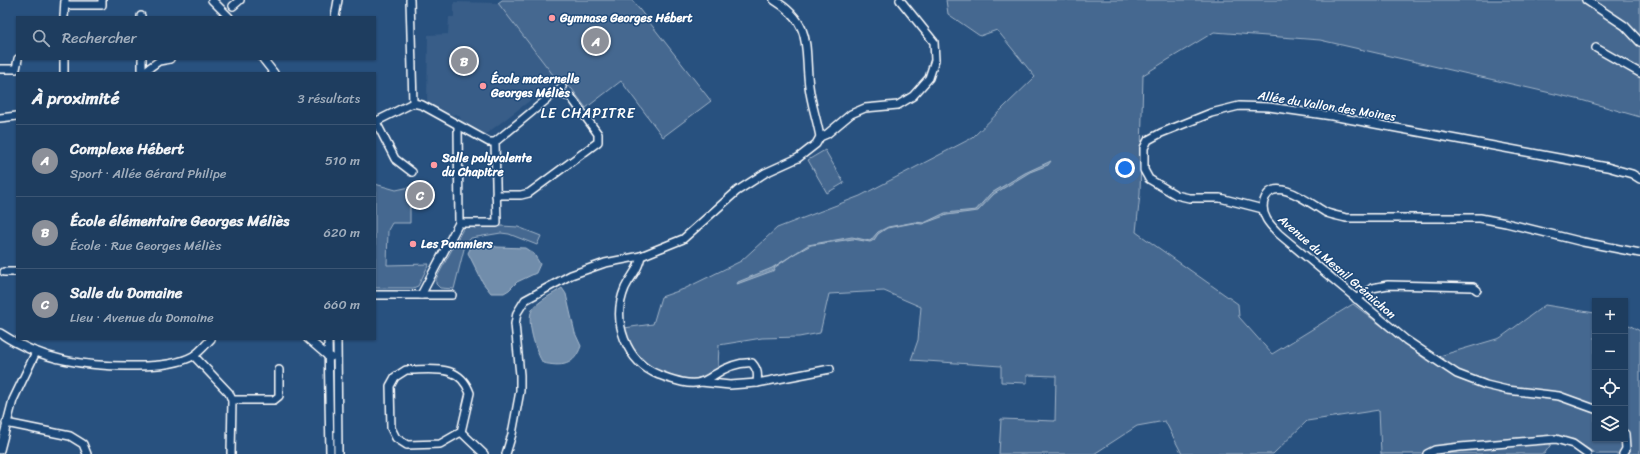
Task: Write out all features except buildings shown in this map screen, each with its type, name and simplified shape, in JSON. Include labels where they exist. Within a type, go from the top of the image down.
[{"type":"street","points":[[64,16],[65,2],[102,5],[102,0]]},
{"type":"street","points":[[212,0],[228,16]]},
{"type":"street","points":[[233,6],[240,0]]},
{"type":"street","points":[[335,16],[338,0]]},
{"type":"street","points":[[410,0],[413,103]]},
{"type":"street","points":[[774,0],[794,17],[803,30],[807,46],[809,86],[820,137]]},
{"type":"street","points":[[506,454],[512,434],[520,391],[515,324],[517,313],[525,300],[571,275],[605,263],[641,256],[683,239],[737,191],[765,173],[798,158],[816,144],[820,137],[827,134],[851,114],[865,108],[898,105],[913,96],[929,78],[935,60],[934,42],[900,0]]},
{"type":"street","points":[[1586,0],[1625,26],[1640,42]]},
{"type":"street","points":[[1596,48],[1640,74]]},
{"type":"street","points":[[0,69],[16,69],[18,60]]},
{"type":"street","points":[[64,60],[64,72]]},
{"type":"street","points":[[142,60],[142,72]]},
{"type":"street","points":[[143,72],[159,61],[164,60]]},
{"type":"street","points":[[264,60],[273,72]]},
{"type":"street","points":[[412,172],[395,159],[376,122],[413,103],[422,105],[488,142],[495,142],[562,87]]},
{"type":"street","points":[[496,195],[520,196],[529,193],[598,142],[598,134],[571,97],[556,92]]},
{"type":"street","name":"Allée du Vallon des Moines","points":[[1263,208],[1220,198],[1189,198],[1176,195],[1149,179],[1144,170],[1144,148],[1148,140],[1161,133],[1210,113],[1239,106],[1269,107],[1332,116],[1607,166],[1632,174],[1640,179]]},
{"type":"street","points":[[0,118],[16,116]]},
{"type":"street","points":[[421,295],[459,223],[458,126]]},
{"type":"street","points":[[459,223],[497,223],[495,142]]},
{"type":"street","points":[[1263,208],[1268,195],[1276,190],[1287,190],[1327,213],[1346,218],[1480,218],[1583,242],[1640,253]]},
{"type":"street","name":"Avenue du Mesnil Grémichon","points":[[1263,208],[1266,220],[1279,234],[1406,340],[1457,374],[1486,385],[1507,390],[1559,396],[1592,408]]},
{"type":"street","points":[[641,256],[638,268],[625,288],[620,313],[622,338],[633,358],[652,372],[674,380],[730,385],[757,383],[830,369]]},
{"type":"street","points":[[4,272],[16,272]]},
{"type":"street","points":[[1356,299],[1372,288],[1388,285],[1473,287],[1477,290]]},
{"type":"street","points":[[376,296],[452,295]]},
{"type":"street","points":[[0,333],[36,352],[75,363],[102,367],[156,366],[174,362],[194,356],[210,340]]},
{"type":"street","points":[[309,340],[329,357],[337,357]]},
{"type":"street","points":[[328,340],[330,454]]},
{"type":"street","points":[[337,340],[338,454]]},
{"type":"street","points":[[0,450],[13,400],[36,352]]},
{"type":"street","points":[[194,356],[229,393],[232,400],[231,454]]},
{"type":"street","points":[[701,382],[720,371],[747,363],[752,363],[756,368],[758,375],[757,383]]},
{"type":"street","points":[[232,400],[274,400],[279,396],[279,370]]},
{"type":"street","points":[[406,370],[447,370],[462,378],[470,393],[461,432],[440,444],[407,445],[396,438],[391,428],[390,386],[395,377],[406,370]]},
{"type":"street","points":[[6,423],[70,436],[83,444],[87,454]]},
{"type":"street","points":[[461,432],[484,454]]},
{"type":"street","points":[[1427,454],[1435,450],[1460,447],[1556,439],[1573,444],[1587,454]]},
{"type":"street","points":[[1623,454],[1626,449],[1626,442]]},
{"type":"shaded area","points":[[502,0],[632,0],[711,101],[663,137],[621,81],[586,108],[572,89],[557,80],[498,3]]},
{"type":"shaded area","points":[[946,0],[1640,0],[1640,117],[1581,100],[1320,40],[1214,32],[1143,75],[1140,194],[1136,232],[1238,304],[1239,317],[1272,354],[1353,304],[1426,360],[1500,338],[1545,305],[1592,313],[1592,442],[1628,442],[1628,325],[1640,331],[1640,454],[1596,454],[1573,439],[1552,443],[1544,454],[1381,454],[1379,410],[1307,421],[1273,454],[1182,454],[1165,421],[1137,426],[1094,454],[999,454],[1001,419],[1055,421],[1056,376],[1027,375],[1027,383],[1001,382],[1001,366],[911,360],[918,340],[921,307],[884,291],[829,294],[820,333],[799,337],[762,338],[719,345],[718,368],[695,379],[680,379],[663,373],[654,369],[640,359],[632,348],[624,328],[653,324],[661,297],[684,289],[741,261],[777,228],[860,196],[972,138],[1035,77],[997,30],[980,36],[948,14]]},
{"type":"shaded area","points":[[454,2],[498,3],[557,80],[486,134],[461,121],[460,117],[456,114],[452,115],[427,102],[428,35],[448,34],[449,17],[454,17]]},
{"type":"shaded area","points":[[825,150],[844,183],[827,193],[808,160]]},
{"type":"shaded area","points":[[1051,161],[1048,165],[1030,172],[994,194],[978,211],[947,215],[922,224],[913,223],[887,228],[870,242],[853,239],[811,245],[794,254],[774,268],[775,270],[737,284],[738,282],[772,268],[808,245],[852,237],[870,241],[878,232],[888,227],[915,222],[924,223],[945,213],[976,210],[990,194],[1025,173]]},
{"type":"shaded area","points":[[376,184],[396,190],[410,187],[410,223],[392,223],[388,230],[387,265],[429,264],[418,286],[413,288],[376,288]]},
{"type":"shaded area","points":[[485,225],[518,227],[541,236],[537,245],[509,234],[501,233],[471,238],[465,245],[454,289],[440,288],[436,284],[436,279],[464,227],[485,227]]},
{"type":"shaded area","points":[[482,243],[497,247],[525,248],[534,254],[540,264],[536,273],[517,282],[504,293],[491,293],[483,283],[468,253],[471,247]]},
{"type":"shaded area","points":[[562,288],[566,294],[575,333],[581,346],[575,358],[566,364],[556,365],[543,363],[537,352],[531,329],[530,315],[532,310],[538,304]]},
{"type":"place","name":"Gymnase Georges Hébert","points":[[552,18]]},
{"type":"place","name":"Complexe Hébert","points":[[596,41]]},
{"type":"place","name":"École élémentaire Georges Méliès","points":[[464,61]]},
{"type":"place","name":"École maternelle Georges Méliès","points":[[483,86]]},
{"type":"place","name":"Salle polyvalente du Chapitre","points":[[434,165]]},
{"type":"place","name":"Salle du Domaine","points":[[420,195]]},
{"type":"place","name":"Les Pommiers","points":[[413,244]]},
{"type":"district","name":"LE CHAPITRE","points":[[588,113]]}]
